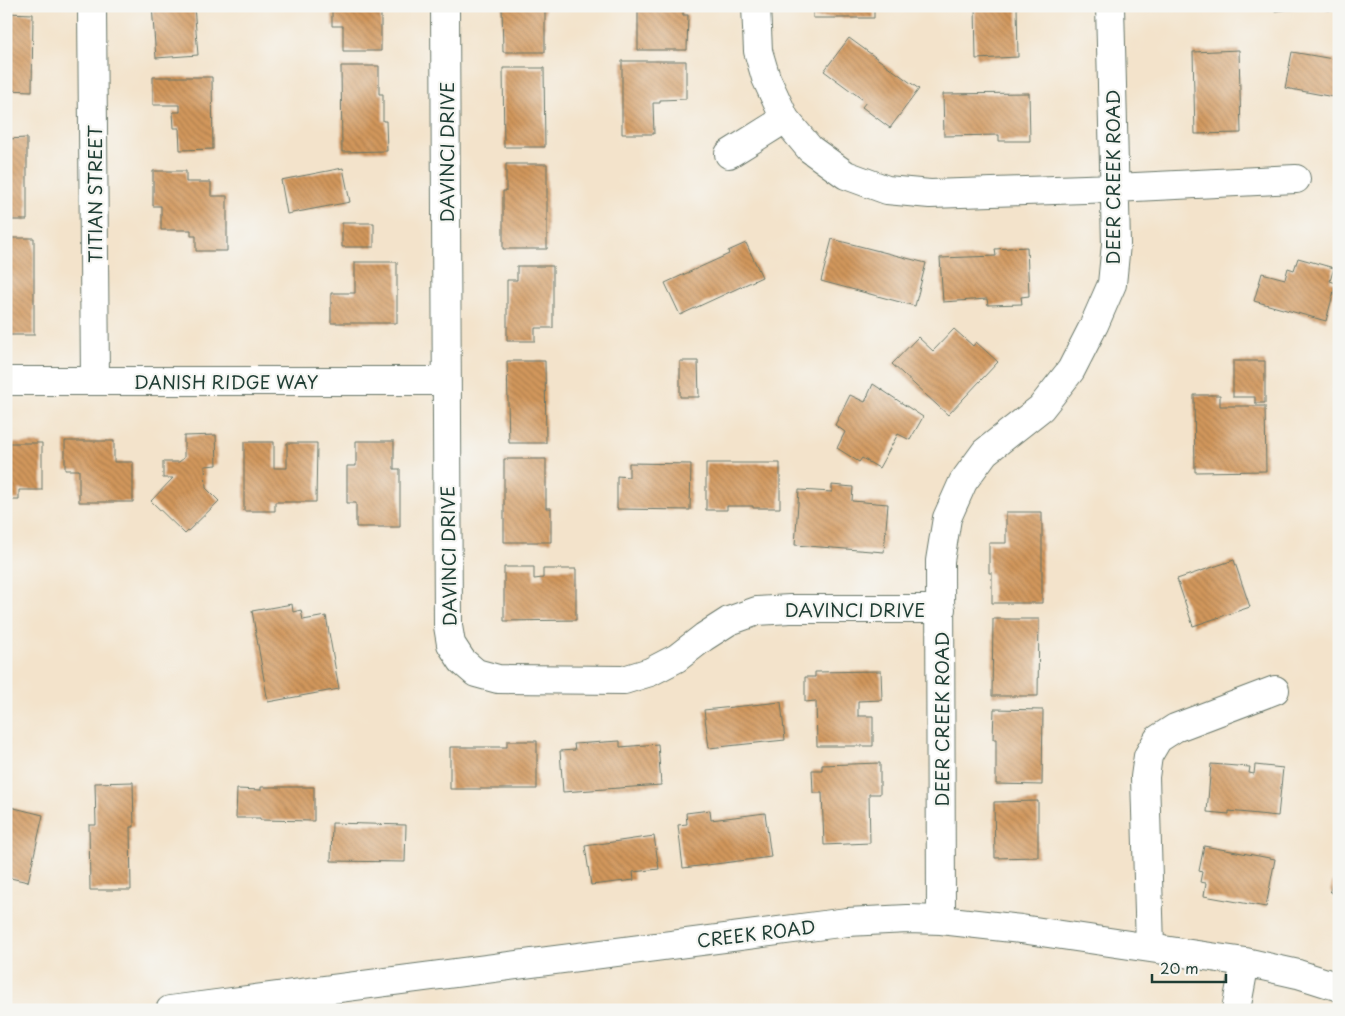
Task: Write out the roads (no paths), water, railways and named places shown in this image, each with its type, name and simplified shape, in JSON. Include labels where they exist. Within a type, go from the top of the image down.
[{"type":"street","name":"TITIAN STREET","points":[[92,6],[95,381]]},
{"type":"street","name":"DAVINCI DRIVE","points":[[445,6],[448,626],[452,644],[462,660],[476,673],[498,679],[624,680],[650,672],[671,662],[728,621],[757,611],[790,609],[941,609]]},
{"type":"street","points":[[756,6],[758,51],[766,78],[785,119],[810,149],[846,175],[887,190],[930,194],[1296,180]]},
{"type":"street","name":"DEER CREEK ROAD","points":[[941,920],[940,561],[947,518],[963,482],[986,452],[1041,408],[1071,370],[1112,284],[1116,244],[1110,6]]},
{"type":"street","points":[[729,154],[785,119]]},
{"type":"street","name":"DANISH RIDGE WAY","points":[[6,381],[446,381]]},
{"type":"street","points":[[1150,947],[1145,777],[1148,756],[1158,740],[1175,728],[1275,690]]},
{"type":"street","name":"CREEK ROAD","points":[[170,1010],[837,923],[908,919],[941,920],[1021,929],[1150,947],[1245,962],[1298,974],[1339,987]]},
{"type":"street","points":[[1236,1010],[1245,962]]}]
